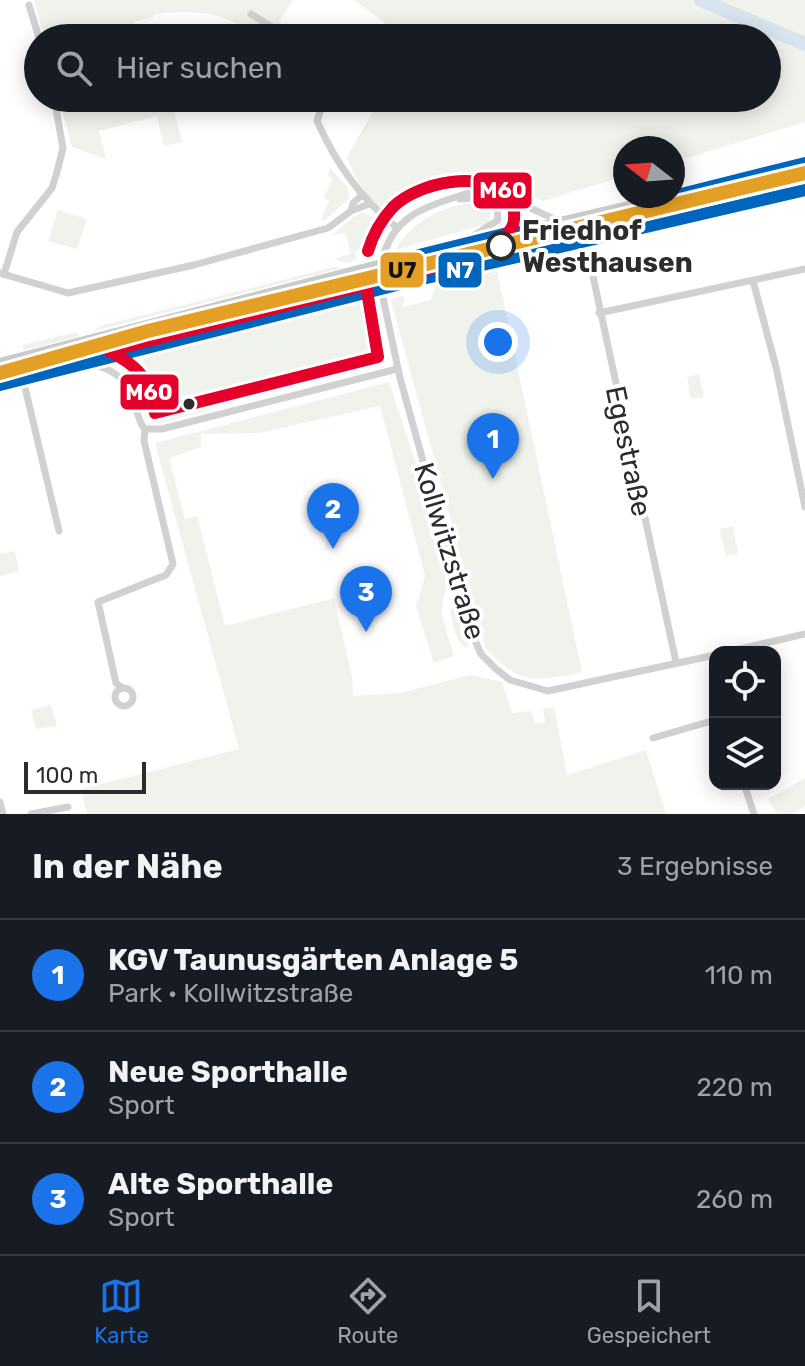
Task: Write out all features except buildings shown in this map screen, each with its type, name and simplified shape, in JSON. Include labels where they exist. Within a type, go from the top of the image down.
[{"type":"main road","points":[[685,193],[805,163]]},
{"type":"main road","points":[[0,385],[585,239],[805,190]]},
{"type":"main road","points":[[0,363],[456,245],[618,208]]},
{"type":"street","points":[[29,5],[35,24]]},
{"type":"street","points":[[251,14],[267,24]]},
{"type":"street","points":[[57,112],[63,148],[52,188],[17,232],[2,273],[68,293],[194,265],[328,228],[351,211],[369,204]]},
{"type":"street","points":[[320,112],[317,121],[328,147],[369,204],[396,227]]},
{"type":"street","points":[[384,253],[396,227],[418,210],[472,192],[487,191],[560,221]]},
{"type":"street","points":[[351,211],[353,203],[362,195]]},
{"type":"street","points":[[446,200],[485,197],[492,200],[499,212],[498,220],[489,227],[456,245]]},
{"type":"street","name":"Egestraße","points":[[585,239],[676,662]]},
{"type":"street","points":[[599,313],[805,269]]},
{"type":"street","points":[[753,281],[779,380],[805,507]]},
{"type":"street","name":"Kollwitzstraße","points":[[383,298],[397,369],[469,627],[481,654],[510,680],[548,691],[709,657]]},
{"type":"street","points":[[152,345],[135,357],[130,365],[140,424],[145,429],[162,429],[397,369]]},
{"type":"street","points":[[83,362],[112,371],[134,391]]},
{"type":"street","points":[[23,379],[59,531]]},
{"type":"street","points":[[122,688],[116,683],[98,602],[166,575],[173,564],[144,441],[145,429]]},
{"type":"street","points":[[753,646],[805,634]]},
{"type":"street","points":[[653,738],[709,722]]},
{"type":"street","points":[[746,790],[754,814]]},
{"type":"street","points":[[0,802],[3,814]]},
{"type":"street","points":[[31,814],[68,807]]},
{"type":"shaded area","points":[[34,0],[293,0],[280,24],[237,24],[218,16],[178,12],[154,14],[134,24],[40,24]]},
{"type":"shaded area","points":[[354,0],[805,0],[805,122],[685,158],[685,136],[613,136],[613,180],[543,201],[500,185],[472,183],[444,187],[399,209],[387,209],[371,199],[347,157],[373,112],[781,112],[781,24],[387,24]]},
{"type":"shaded area","points":[[63,112],[174,112],[182,142],[164,146],[157,116],[99,131],[106,159],[72,147]]},
{"type":"shaded area","points":[[330,168],[348,188],[349,199],[324,221],[322,218],[329,201],[324,197],[332,180],[328,174]]},
{"type":"shaded area","points":[[784,172],[784,175],[685,199],[685,196]]},
{"type":"shaded area","points":[[792,183],[792,186],[603,231],[602,228]]},
{"type":"shaded area","points":[[478,202],[491,210],[486,224],[395,250],[411,230],[430,216]]},
{"type":"shaded area","points":[[633,208],[649,208],[596,221],[595,217]]},
{"type":"shaded area","points":[[58,210],[87,219],[77,249],[48,241]]},
{"type":"shaded area","points":[[363,212],[374,218],[381,227],[379,238],[374,244],[355,251],[356,260],[347,263],[334,259],[351,254],[346,233],[332,235]]},
{"type":"shaded area","points":[[524,215],[534,220],[496,230],[500,223]]},
{"type":"shaded area","points":[[334,267],[342,268],[93,331],[100,326]]},
{"type":"shaded area","points":[[497,271],[582,672],[552,678],[519,675],[486,649],[391,299],[404,296],[403,307],[431,300],[435,287]]},
{"type":"shaded area","points":[[372,283],[372,286],[130,343],[0,381],[0,377],[148,336]]},
{"type":"shaded area","points":[[374,300],[385,355],[379,363],[160,423],[149,420],[137,374],[145,357]]},
{"type":"shaded area","points":[[77,332],[78,337],[24,350],[22,345]]},
{"type":"shaded area","points":[[699,374],[704,397],[691,399],[687,377]]},
{"type":"shaded area","points":[[389,382],[435,522],[447,582],[441,612],[454,656],[434,663],[416,607],[425,576],[380,406],[259,433],[201,434],[201,447],[169,458],[185,519],[197,516],[225,626],[334,598],[352,676],[353,696],[400,693],[470,675],[502,682],[512,713],[531,711],[535,724],[545,722],[543,709],[554,707],[567,775],[646,750],[666,814],[87,814],[81,789],[239,749],[155,443]]},
{"type":"shaded area","points":[[733,526],[738,554],[726,556],[720,529]]},
{"type":"shaded area","points":[[15,551],[19,571],[0,576],[0,554]]},
{"type":"shaded area","points":[[454,607],[469,645],[467,648],[455,632],[450,610]]},
{"type":"shaded area","points":[[51,705],[57,726],[36,729],[31,710]]},
{"type":"shaded area","points":[[805,778],[805,806],[792,814],[777,814],[768,799]]},
{"type":"waterway","points":[[701,0],[758,24]]},
{"type":"waterway","points":[[781,34],[805,44]]},
{"type":"tunnel","points":[[382,290],[384,253]]},
{"type":"transit line","name":"N7","points":[[685,193],[805,163]]},
{"type":"transit line","name":"U7","points":[[0,373],[148,331],[805,173]]},
{"type":"transit line","name":"M60","points":[[368,251],[381,222],[393,207],[418,191],[434,185],[468,181],[499,188],[510,196],[514,220],[505,236],[460,259],[397,277]]},
{"type":"transit line","name":"N7","points":[[0,385],[401,284],[805,190]]},
{"type":"transit line","name":"N7","points":[[387,263],[516,231]]},
{"type":"transit line","name":"M60","points":[[366,285],[378,357],[155,413],[141,375],[109,351],[366,285]]},
{"type":"place","name":"Friedhof Westhausen","points":[[501,246]]},
{"type":"place","name":"KGV Taunusgärten Anlage 5","points":[[493,479]]},
{"type":"place","name":"Neue Sporthalle","points":[[333,549]]},
{"type":"place","name":"Alte Sporthalle","points":[[366,632]]}]
